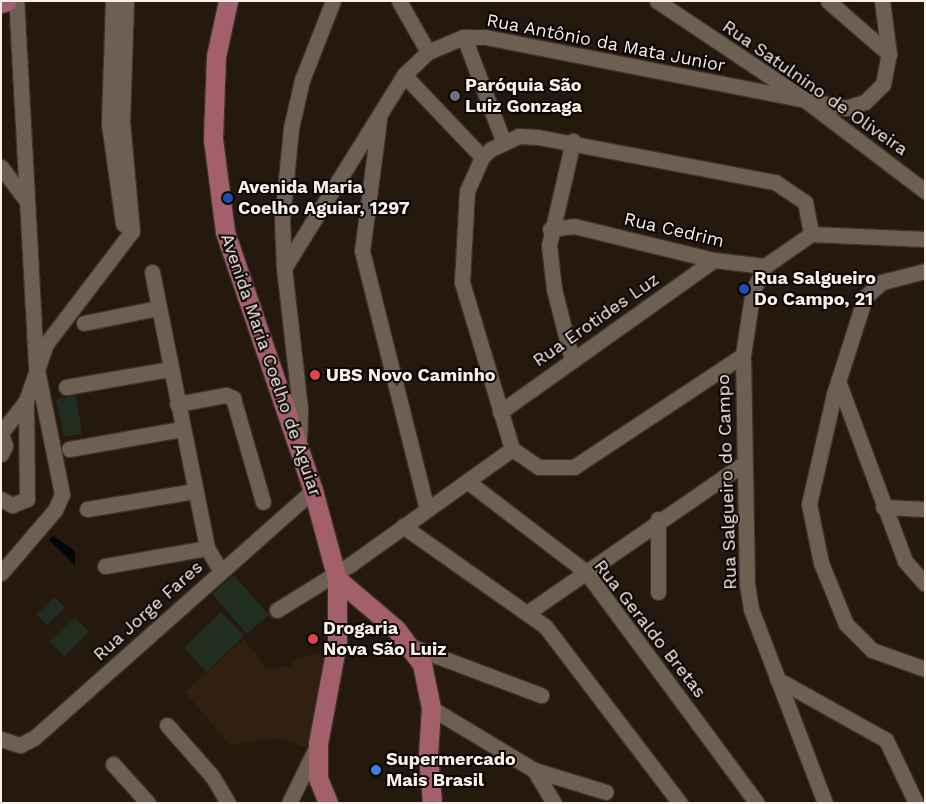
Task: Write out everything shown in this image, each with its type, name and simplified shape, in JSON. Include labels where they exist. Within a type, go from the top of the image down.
[{"type":"main road","points":[[1,3],[7,1]]},
{"type":"main road","name":"Avenida Maria Coelho de Aguiar","points":[[228,1],[216,56],[216,183],[225,232],[313,490],[336,576],[337,642],[318,744],[324,795]]},
{"type":"main road","points":[[336,576],[413,647],[422,664],[431,708],[428,755],[432,803]]},
{"type":"main road","points":[[337,606],[356,596]]},
{"type":"street","points":[[1,573],[61,500],[36,365],[16,1]]},
{"type":"street","points":[[112,1],[109,124],[122,245]]},
{"type":"street","points":[[1,499],[12,505],[27,499],[26,401],[36,365],[55,331],[122,245],[133,225],[122,122],[126,1]]},
{"type":"street","points":[[298,449],[300,408],[284,268],[282,220],[291,128],[302,80],[333,1]]},
{"type":"street","points":[[399,1],[428,52]]},
{"type":"street","name":"Rua Satulnino de Oliveira","points":[[657,1],[802,98],[925,191]]},
{"type":"street","points":[[828,1],[889,54]]},
{"type":"street","points":[[802,98],[831,107],[865,102],[883,84],[889,54],[882,1]]},
{"type":"street","points":[[464,37],[503,141]]},
{"type":"street","name":"Rua Antônio da Mata Junior","points":[[284,268],[404,75],[428,52],[464,37],[485,37],[802,98]]},
{"type":"street","points":[[404,75],[482,157]]},
{"type":"street","points":[[380,113],[362,251],[427,509]]},
{"type":"street","points":[[743,355],[574,467],[539,467],[512,449],[462,282],[467,191],[482,157],[503,141],[519,136],[573,141],[787,186],[806,202],[811,234],[925,239]]},
{"type":"street","points":[[572,360],[554,289],[550,229],[573,141]]},
{"type":"street","points":[[1,167],[26,200]]},
{"type":"street","points":[[557,202],[574,226]]},
{"type":"street","name":"Rua Cedrim","points":[[550,229],[574,226],[714,260],[766,266]]},
{"type":"street","name":"Rua Salgueiro do Campo","points":[[811,234],[766,266],[753,290],[743,355],[743,464],[747,585],[778,679],[824,803]]},
{"type":"street","name":"Rua Erotides Luz","points":[[500,412],[714,260]]},
{"type":"street","points":[[925,271],[882,282],[868,292],[838,381],[810,504],[821,564],[834,600],[858,638],[884,656],[925,669]]},
{"type":"street","points":[[152,272],[176,404],[207,548],[221,571]]},
{"type":"street","points":[[84,323],[158,308]]},
{"type":"street","points":[[66,387],[170,369]]},
{"type":"street","points":[[838,381],[904,561],[925,584]]},
{"type":"street","points":[[176,404],[226,395],[233,398],[263,502]]},
{"type":"street","points":[[1,454],[5,446],[1,433],[26,401]]},
{"type":"street","points":[[69,449],[181,429]]},
{"type":"street","points":[[277,610],[336,576],[512,449]]},
{"type":"street","points":[[527,613],[658,519],[743,464]]},
{"type":"street","name":"Rua Geraldo Bretas","points":[[467,481],[586,572],[757,803]]},
{"type":"street","name":"Rua Jorge Fares","points":[[1,740],[20,745],[34,738],[313,490]]},
{"type":"street","points":[[87,509],[194,491]]},
{"type":"street","points":[[883,507],[925,509]]},
{"type":"street","points":[[658,519],[658,592]]},
{"type":"street","points":[[403,526],[527,613],[553,636],[680,803]]},
{"type":"street","points":[[105,566],[207,548]]},
{"type":"street","points":[[413,647],[541,694]]},
{"type":"street","points":[[778,679],[886,740],[916,803]]},
{"type":"street","points":[[431,708],[534,770],[606,792]]},
{"type":"street","points":[[167,724],[212,776],[228,803]]},
{"type":"street","points":[[292,797],[318,744]]},
{"type":"street","points":[[113,764],[148,803]]},
{"type":"street","points":[[534,770],[554,803]]},
{"type":"street","points":[[292,797],[307,786],[324,795]]},
{"type":"shaded area","points":[[53,536],[75,551],[75,565],[49,540]]},
{"type":"shaded area","points":[[244,639],[265,668],[292,666],[293,659],[325,653],[307,748],[279,738],[230,745],[185,692]]},
{"type":"green space","points":[[76,395],[82,434],[64,436],[56,399]]},
{"type":"green space","points":[[234,575],[269,615],[247,634],[212,594]]},
{"type":"green space","points":[[55,597],[65,608],[46,625],[36,614]]},
{"type":"green space","points":[[221,612],[244,636],[207,672],[184,648]]},
{"type":"green space","points":[[74,617],[89,632],[64,657],[49,642]]},
{"type":"place","name":"Paróquia São Luiz Gonzaga","points":[[455,96]]},
{"type":"place","name":"Avenida Maria Coelho Aguiar, 1297","points":[[228,198]]},
{"type":"place","name":"Rua Salgueiro Do Campo, 21","points":[[744,289]]},
{"type":"place","name":"UBS Novo Caminho","points":[[315,375]]},
{"type":"place","name":"Drogaria Nova São Luiz","points":[[313,639]]},
{"type":"place","name":"Supermercado Mais Brasil","points":[[376,770]]}]
